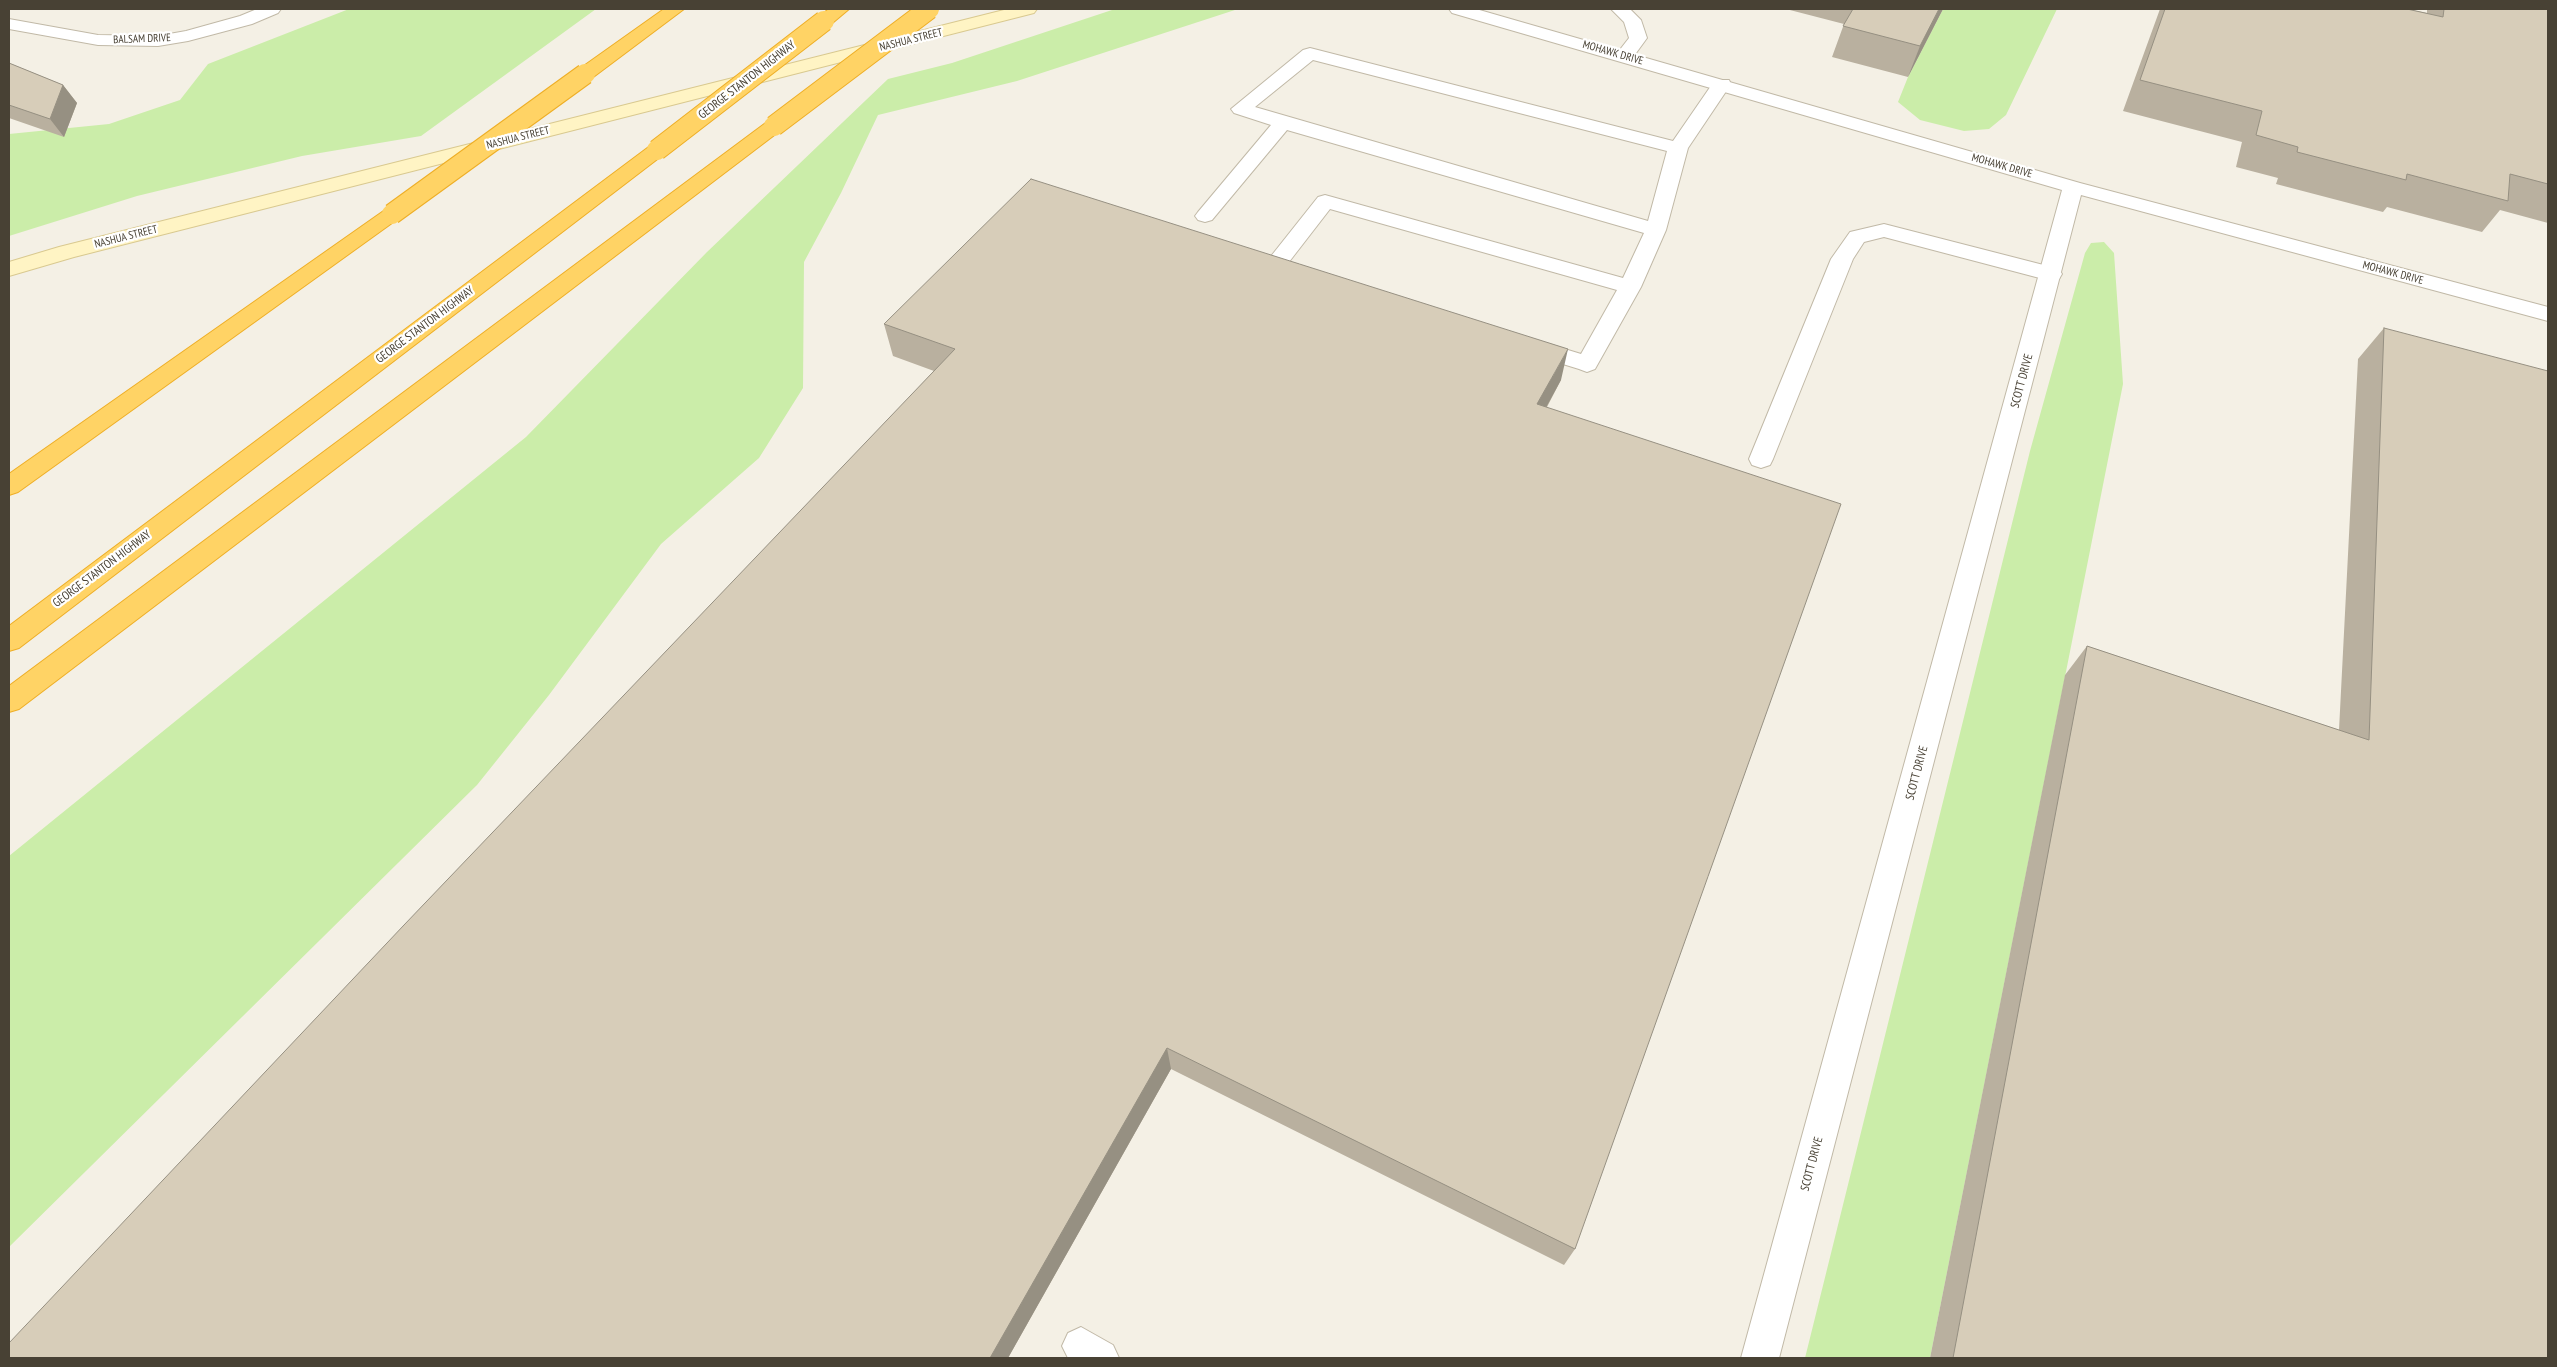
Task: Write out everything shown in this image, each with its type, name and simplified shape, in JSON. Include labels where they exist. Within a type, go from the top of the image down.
[{"type":"highway","points":[[9,486],[392,214],[675,9]]},
{"type":"highway","name":"GEORGE STANTON HIGHWAY","points":[[9,640],[657,150],[840,9]]},
{"type":"highway","points":[[9,701],[929,9]]},
{"type":"main road","name":"NASHUA STREET","points":[[9,269],[76,249],[1028,9]]},
{"type":"street","name":"BALSAM DRIVE","points":[[9,24],[50,34],[98,40],[158,41],[188,36],[272,9]]},
{"type":"street","name":"MOHAWK DRIVE","points":[[1458,9],[2074,187],[2548,314]]},
{"type":"street","points":[[1620,9],[1632,20],[1638,38],[1624,56]]},
{"type":"street","points":[[1656,230],[1283,123],[1241,109],[1310,54],[1678,148]]},
{"type":"street","points":[[1511,340],[1587,364],[1630,287],[1656,230],[1678,148],[1722,84]]},
{"type":"street","points":[[1204,216],[1283,123]]},
{"type":"street","name":"SCOTT DRIVE","points":[[1760,1358],[2074,187]]},
{"type":"street","points":[[1322,280],[1275,265],[1325,201],[1630,287]]},
{"type":"street","points":[[1761,458],[1842,259],[1857,237],[1884,230],[2050,274]]},
{"type":"green space","points":[[349,9],[596,9],[421,136],[302,156],[137,196],[9,236],[9,134],[109,124],[180,100],[208,64]]},
{"type":"green space","points":[[1115,9],[1238,9],[1017,81],[878,115],[841,193],[804,262],[803,388],[759,458],[661,544],[549,695],[477,785],[9,1247],[9,856],[526,437],[707,252],[888,79],[952,63]]},
{"type":"green space","points":[[1943,9],[2057,9],[2006,115],[1989,129],[1964,131],[1920,120],[1898,102],[1908,77]]},
{"type":"green space","points":[[2104,242],[2114,253],[2123,384],[1930,1358],[1805,1358],[2030,451],[2085,253],[2091,243]]},
{"type":"building","points":[[1853,9],[1939,9],[1920,46],[1843,26]]},
{"type":"building","points":[[2165,9],[2407,9],[2443,17],[2444,9],[2548,9],[2548,184],[2510,174],[2508,201],[2407,174],[2406,180],[2297,152],[2298,147],[2256,135],[2262,111],[2140,80]]},
{"type":"building","points":[[9,63],[63,85],[50,119],[9,105]]},
{"type":"building","points":[[1031,179],[1568,349],[1537,404],[1841,504],[1575,1249],[1167,1048],[990,1358],[9,1358],[9,1343],[404,925],[955,349],[884,324]]},
{"type":"building","points":[[2384,328],[2548,371],[2548,1358],[1953,1358],[2087,646],[2369,740]]}]
